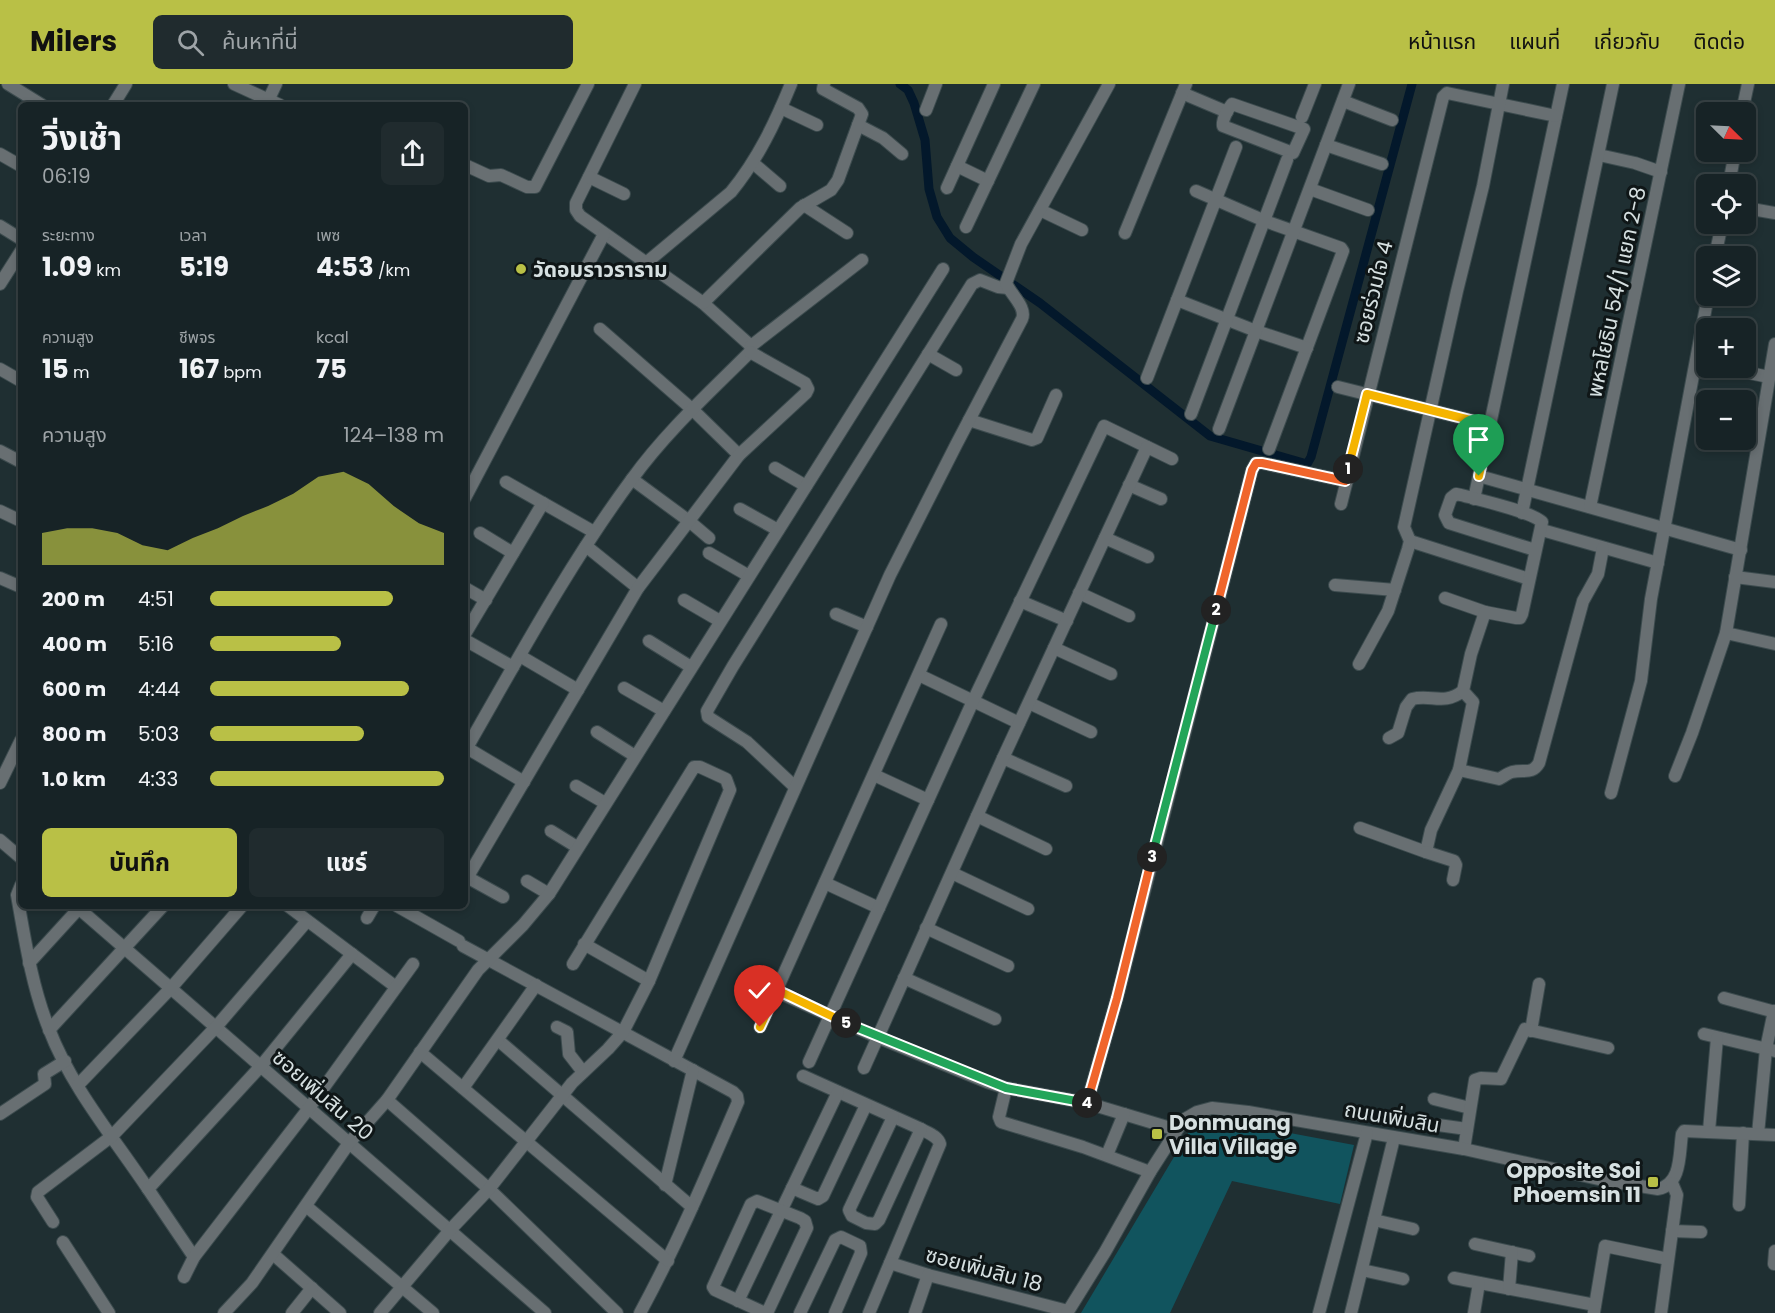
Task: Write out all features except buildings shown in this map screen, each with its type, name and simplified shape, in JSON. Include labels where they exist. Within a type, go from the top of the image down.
[{"type":"street","points":[[8,84],[37,102]]},
{"type":"street","points":[[234,84],[267,102]]},
{"type":"street","points":[[272,102],[276,84]]},
{"type":"street","points":[[468,166],[489,176],[501,175],[527,187],[535,187],[588,84]]},
{"type":"street","points":[[468,874],[638,588],[739,455],[808,389],[805,383],[751,349],[702,303],[604,234],[580,216],[576,210],[576,203],[635,84]]},
{"type":"street","points":[[646,263],[731,192],[753,163],[791,84]]},
{"type":"street","points":[[702,303],[804,205],[831,190],[838,180],[862,114],[861,111],[823,89],[824,84]]},
{"type":"street","points":[[926,110],[936,84]]},
{"type":"street","points":[[947,188],[994,84]]},
{"type":"street","points":[[966,227],[1034,84]]},
{"type":"street","points":[[795,788],[747,742],[708,717],[708,711],[733,666],[972,284],[980,280],[998,287],[1007,282],[1021,244],[1109,84]]},
{"type":"street","points":[[1302,117],[1315,84]]},
{"type":"street","points":[[1219,429],[1349,84]]},
{"type":"street","points":[[1359,664],[1388,611],[1410,540],[1404,526],[1483,186],[1503,84]]},
{"type":"street","points":[[1474,499],[1563,84]]},
{"type":"street","points":[[1522,513],[1613,84]]},
{"type":"street","name":"พหลโยธิน 54/1 แยก 2-8","points":[[1590,507],[1680,84]]},
{"type":"street","points":[[1744,102],[1748,84]]},
{"type":"street","points":[[114,102],[123,85]]},
{"type":"street","points":[[1125,232],[1184,88],[1227,112]]},
{"type":"street","name":"ซอยร่วมใจ 4","points":[[1341,504],[1440,101],[1447,93],[1499,104]]},
{"type":"street","points":[[1343,101],[1392,120]]},
{"type":"street","points":[[1232,104],[1304,129],[1293,153],[1223,126],[1227,112],[1232,104]]},
{"type":"street","points":[[1499,104],[1556,116]]},
{"type":"street","points":[[781,108],[817,124]]},
{"type":"street","points":[[858,125],[883,138],[902,153]]},
{"type":"street","points":[[1326,145],[1382,164]]},
{"type":"street","points":[[1147,378],[1236,147]]},
{"type":"street","points":[[0,154],[18,164]]},
{"type":"street","points":[[1599,155],[1635,163],[1661,172]]},
{"type":"street","points":[[1191,414],[1287,160]]},
{"type":"street","points":[[753,163],[780,186]]},
{"type":"street","points":[[957,166],[988,181]]},
{"type":"street","points":[[589,177],[624,194]]},
{"type":"street","points":[[1310,189],[1368,210]]},
{"type":"street","points":[[1196,191],[1265,221],[1341,248],[1343,255],[1269,448]]},
{"type":"street","points":[[804,205],[847,233]]},
{"type":"street","points":[[1040,210],[1082,230]]},
{"type":"street","points":[[1756,210],[1775,213]]},
{"type":"street","points":[[0,226],[18,238]]},
{"type":"street","points":[[468,492],[604,234]]},
{"type":"street","points":[[0,284],[18,256]]},
{"type":"street","points":[[468,746],[594,531],[662,442],[751,349],[862,260]]},
{"type":"street","points":[[224,1313],[252,1283],[350,1143],[387,1100],[487,960],[523,926],[549,894],[943,269]]},
{"type":"street","points":[[674,1061],[894,567],[1024,314],[1007,282]]},
{"type":"street","points":[[1177,300],[1307,348]]},
{"type":"street","points":[[600,329],[693,410],[739,455]]},
{"type":"street","points":[[1675,776],[1726,633],[1775,344]]},
{"type":"street","points":[[928,354],[956,370]]},
{"type":"street","points":[[0,369],[18,379]]},
{"type":"street","points":[[1756,374],[1770,377]]},
{"type":"street","points":[[1611,793],[1641,681],[1651,599],[1698,378]]},
{"type":"street","points":[[1338,387],[1490,425]]},
{"type":"street","points":[[969,420],[1032,440],[1036,438],[1056,395]]},
{"type":"street","points":[[809,1062],[973,701],[1104,426],[1172,459]]},
{"type":"street","points":[[864,1068],[1003,758],[1147,447]]},
{"type":"street","points":[[0,451],[18,460]]},
{"type":"street","points":[[1087,1103],[1117,998],[1252,470],[1256,463],[1262,463],[1345,481]]},
{"type":"street","points":[[775,468],[806,486]]},
{"type":"street","points":[[1479,476],[1741,550]]},
{"type":"street","points":[[632,479],[709,538]]},
{"type":"street","points":[[506,482],[594,531]]},
{"type":"street","points":[[1130,485],[1161,499]]},
{"type":"street","points":[[1445,598],[1485,612],[1520,618],[1535,550],[1542,530],[1540,520],[1474,499],[1453,495],[1445,515],[1446,521],[1451,525],[1535,550]]},
{"type":"street","points":[[468,629],[543,503]]},
{"type":"street","points":[[740,509],[778,530]]},
{"type":"street","points":[[0,511],[18,520]]},
{"type":"street","points":[[1542,530],[1658,563]]},
{"type":"street","points":[[480,533],[513,553]]},
{"type":"street","points":[[1105,538],[1148,557]]},
{"type":"street","points":[[1410,540],[1528,579]]},
{"type":"street","points":[[586,546],[638,588]]},
{"type":"street","points":[[1459,770],[1499,779],[1510,772],[1531,772],[1536,769],[1583,601],[1598,574],[1603,548]]},
{"type":"street","points":[[709,553],[749,576]]},
{"type":"street","points":[[1735,577],[1775,582]]},
{"type":"street","points":[[0,578],[18,586]]},
{"type":"street","points":[[1335,585],[1395,590]]},
{"type":"street","points":[[468,590],[486,600]]},
{"type":"street","points":[[1079,593],[1130,616]]},
{"type":"street","points":[[684,600],[720,621]]},
{"type":"street","points":[[1020,601],[1066,621]]},
{"type":"street","points":[[1389,738],[1398,733],[1406,707],[1412,699],[1454,698],[1463,691],[1471,654],[1485,612]]},
{"type":"street","points":[[836,614],[867,627]]},
{"type":"street","points":[[760,1027],[941,624]]},
{"type":"street","points":[[1726,633],[1775,644]]},
{"type":"street","points":[[650,640],[691,667]]},
{"type":"street","points":[[468,641],[578,690]]},
{"type":"street","points":[[1054,648],[1111,674]]},
{"type":"street","points":[[919,675],[1019,723]]},
{"type":"street","points":[[624,688],[664,711]]},
{"type":"street","points":[[1426,852],[1431,830],[1459,770],[1473,702],[1463,691]]},
{"type":"street","points":[[1029,703],[1091,732]]},
{"type":"street","points":[[597,732],[635,756]]},
{"type":"street","points":[[0,783],[18,746]]},
{"type":"street","points":[[468,750],[524,782]]},
{"type":"street","points":[[1003,758],[1066,786]]},
{"type":"street","points":[[380,1313],[450,1230],[489,1189],[583,1072],[623,1032],[649,981],[730,790],[726,779],[694,766],[573,964]]},
{"type":"street","points":[[874,775],[928,800]]},
{"type":"street","points":[[576,786],[605,803]]},
{"type":"street","points":[[977,816],[1046,849]]},
{"type":"street","points":[[1360,828],[1454,861],[1456,865],[1453,880]]},
{"type":"street","points":[[551,831],[577,847]]},
{"type":"street","points":[[0,840],[18,855]]},
{"type":"street","points":[[952,873],[1028,909]]},
{"type":"street","points":[[468,878],[503,897]]},
{"type":"street","points":[[526,880],[549,894]]},
{"type":"street","points":[[825,883],[879,908]]},
{"type":"street","points":[[19,909],[29,963],[49,1030],[78,1086],[194,1257]]},
{"type":"street","points":[[29,963],[77,909]]},
{"type":"street","name":"ซอยเพิ่มสิน 20","points":[[81,909],[545,1313]]},
{"type":"street","points":[[49,1030],[160,909]]},
{"type":"street","points":[[78,1086],[171,988],[239,909]]},
{"type":"street","points":[[292,909],[396,987]]},
{"type":"street","points":[[367,918],[372,909]]},
{"type":"street","points":[[402,909],[487,960],[734,1092],[737,1096],[738,1102],[668,1261],[640,1313]]},
{"type":"street","points":[[53,1222],[37,1197],[38,1192],[112,1136],[216,1027],[307,921]]},
{"type":"street","points":[[927,928],[1008,966]]},
{"type":"street","points":[[584,944],[649,981]]},
{"type":"street","points":[[148,1189],[261,1066],[352,954]]},
{"type":"street","points":[[184,1277],[194,1257],[309,1108],[413,964]]},
{"type":"street","points":[[904,978],[995,1018]]},
{"type":"street","points":[[749,979],[877,1037],[1006,1088],[1087,1103],[1177,1130]]},
{"type":"street","points":[[1531,1031],[1539,984]]},
{"type":"street","points":[[463,1088],[536,985]]},
{"type":"street","points":[[1724,998],[1774,1011],[1758,1134]]},
{"type":"street","points":[[557,1027],[567,1032],[570,1054],[583,1072]]},
{"type":"street","points":[[1464,1149],[1475,1080],[1501,1078],[1522,1031],[1525,1029],[1608,1048]]},
{"type":"street","points":[[1709,1131],[1711,1036],[1770,1050]]},
{"type":"street","points":[[498,1040],[692,1207]]},
{"type":"street","points":[[420,1052],[668,1261]]},
{"type":"street","points":[[0,1113],[45,1084],[44,1074],[65,1060]]},
{"type":"street","points":[[664,1185],[693,1070]]},
{"type":"street","points":[[803,1076],[921,1129],[937,1137],[940,1144],[869,1313]]},
{"type":"street","points":[[1006,1088],[999,1117],[1001,1122],[1107,1155],[1150,1172]]},
{"type":"street","points":[[738,1301],[838,1092]]},
{"type":"street","points":[[1434,1099],[1470,1108]]},
{"type":"street","points":[[387,1100],[489,1189],[617,1313]]},
{"type":"street","points":[[792,1188],[814,1198],[818,1199],[822,1196],[866,1105]]},
{"type":"street","name":"ถนนเพิ่มสิน","points":[[1067,1312],[1177,1130],[1185,1119],[1197,1112],[1212,1108],[1248,1112],[1464,1149],[1603,1180],[1658,1189],[1666,1188],[1672,1183]]},
{"type":"street","points":[[1107,1155],[1124,1114]]},
{"type":"street","points":[[893,1117],[849,1210],[852,1216],[859,1220],[871,1225],[879,1220],[921,1129]]},
{"type":"street","points":[[1438,1125],[1467,1129]]},
{"type":"street","points":[[1661,1313],[1677,1195],[1672,1183],[1676,1175],[1682,1134],[1684,1131],[1709,1131],[1775,1136]]},
{"type":"street","points":[[1319,1313],[1367,1133]]},
{"type":"street","points":[[1739,1205],[1743,1133]]},
{"type":"street","points":[[1352,1313],[1394,1138]]},
{"type":"street","points":[[761,1202],[781,1210],[805,1221],[807,1227],[766,1313],[715,1290],[713,1287],[751,1204],[761,1202]]},
{"type":"street","points":[[306,1206],[433,1313]]},
{"type":"street","points":[[1374,1220],[1413,1229]]},
{"type":"street","points":[[1672,1231],[1701,1232]]},
{"type":"street","points":[[801,1313],[835,1240],[841,1237],[860,1246],[861,1253],[835,1313]]},
{"type":"street","points":[[63,1242],[110,1313]]},
{"type":"street","points":[[1475,1244],[1529,1256]]},
{"type":"street","points":[[1454,1278],[1594,1309],[1605,1246],[1668,1259]]},
{"type":"street","points":[[1773,1264],[1775,1251]]},
{"type":"street","points":[[1509,1289],[1512,1252]]},
{"type":"street","points":[[273,1254],[340,1313]]},
{"type":"street","name":"ซอยเพิ่มสิน 18","points":[[890,1263],[1067,1312]]},
{"type":"street","points":[[1362,1270],[1403,1279]]},
{"type":"street","points":[[915,1313],[928,1275]]},
{"type":"street","points":[[1474,1313],[1479,1283]]},
{"type":"street","points":[[292,1313],[312,1288]]},
{"type":"shaded area","points":[[1211,1118],[1354,1145],[1340,1204],[1232,1181],[1170,1313],[1081,1313],[1193,1125],[1199,1120]]},
{"type":"waterway","points":[[900,84],[908,90],[914,103],[925,140],[929,189],[937,217],[950,238],[973,257],[1040,303],[1210,436],[1307,464],[1311,457],[1412,84]]},
{"type":"place","name":"วัดอมราวราราม","points":[[521,269]]},
{"type":"place","name":"Donmuang Villa Village","points":[[1157,1134]]},
{"type":"place","name":"Opposite Soi Phoemsin 11","points":[[1653,1182]]},
{"type":"route","points":[[760,1027],[777,990],[877,1037],[987,1082],[1006,1088],[1087,1103],[1117,998],[1252,470],[1256,463],[1345,481],[1367,394],[1490,425],[1479,476]]}]
